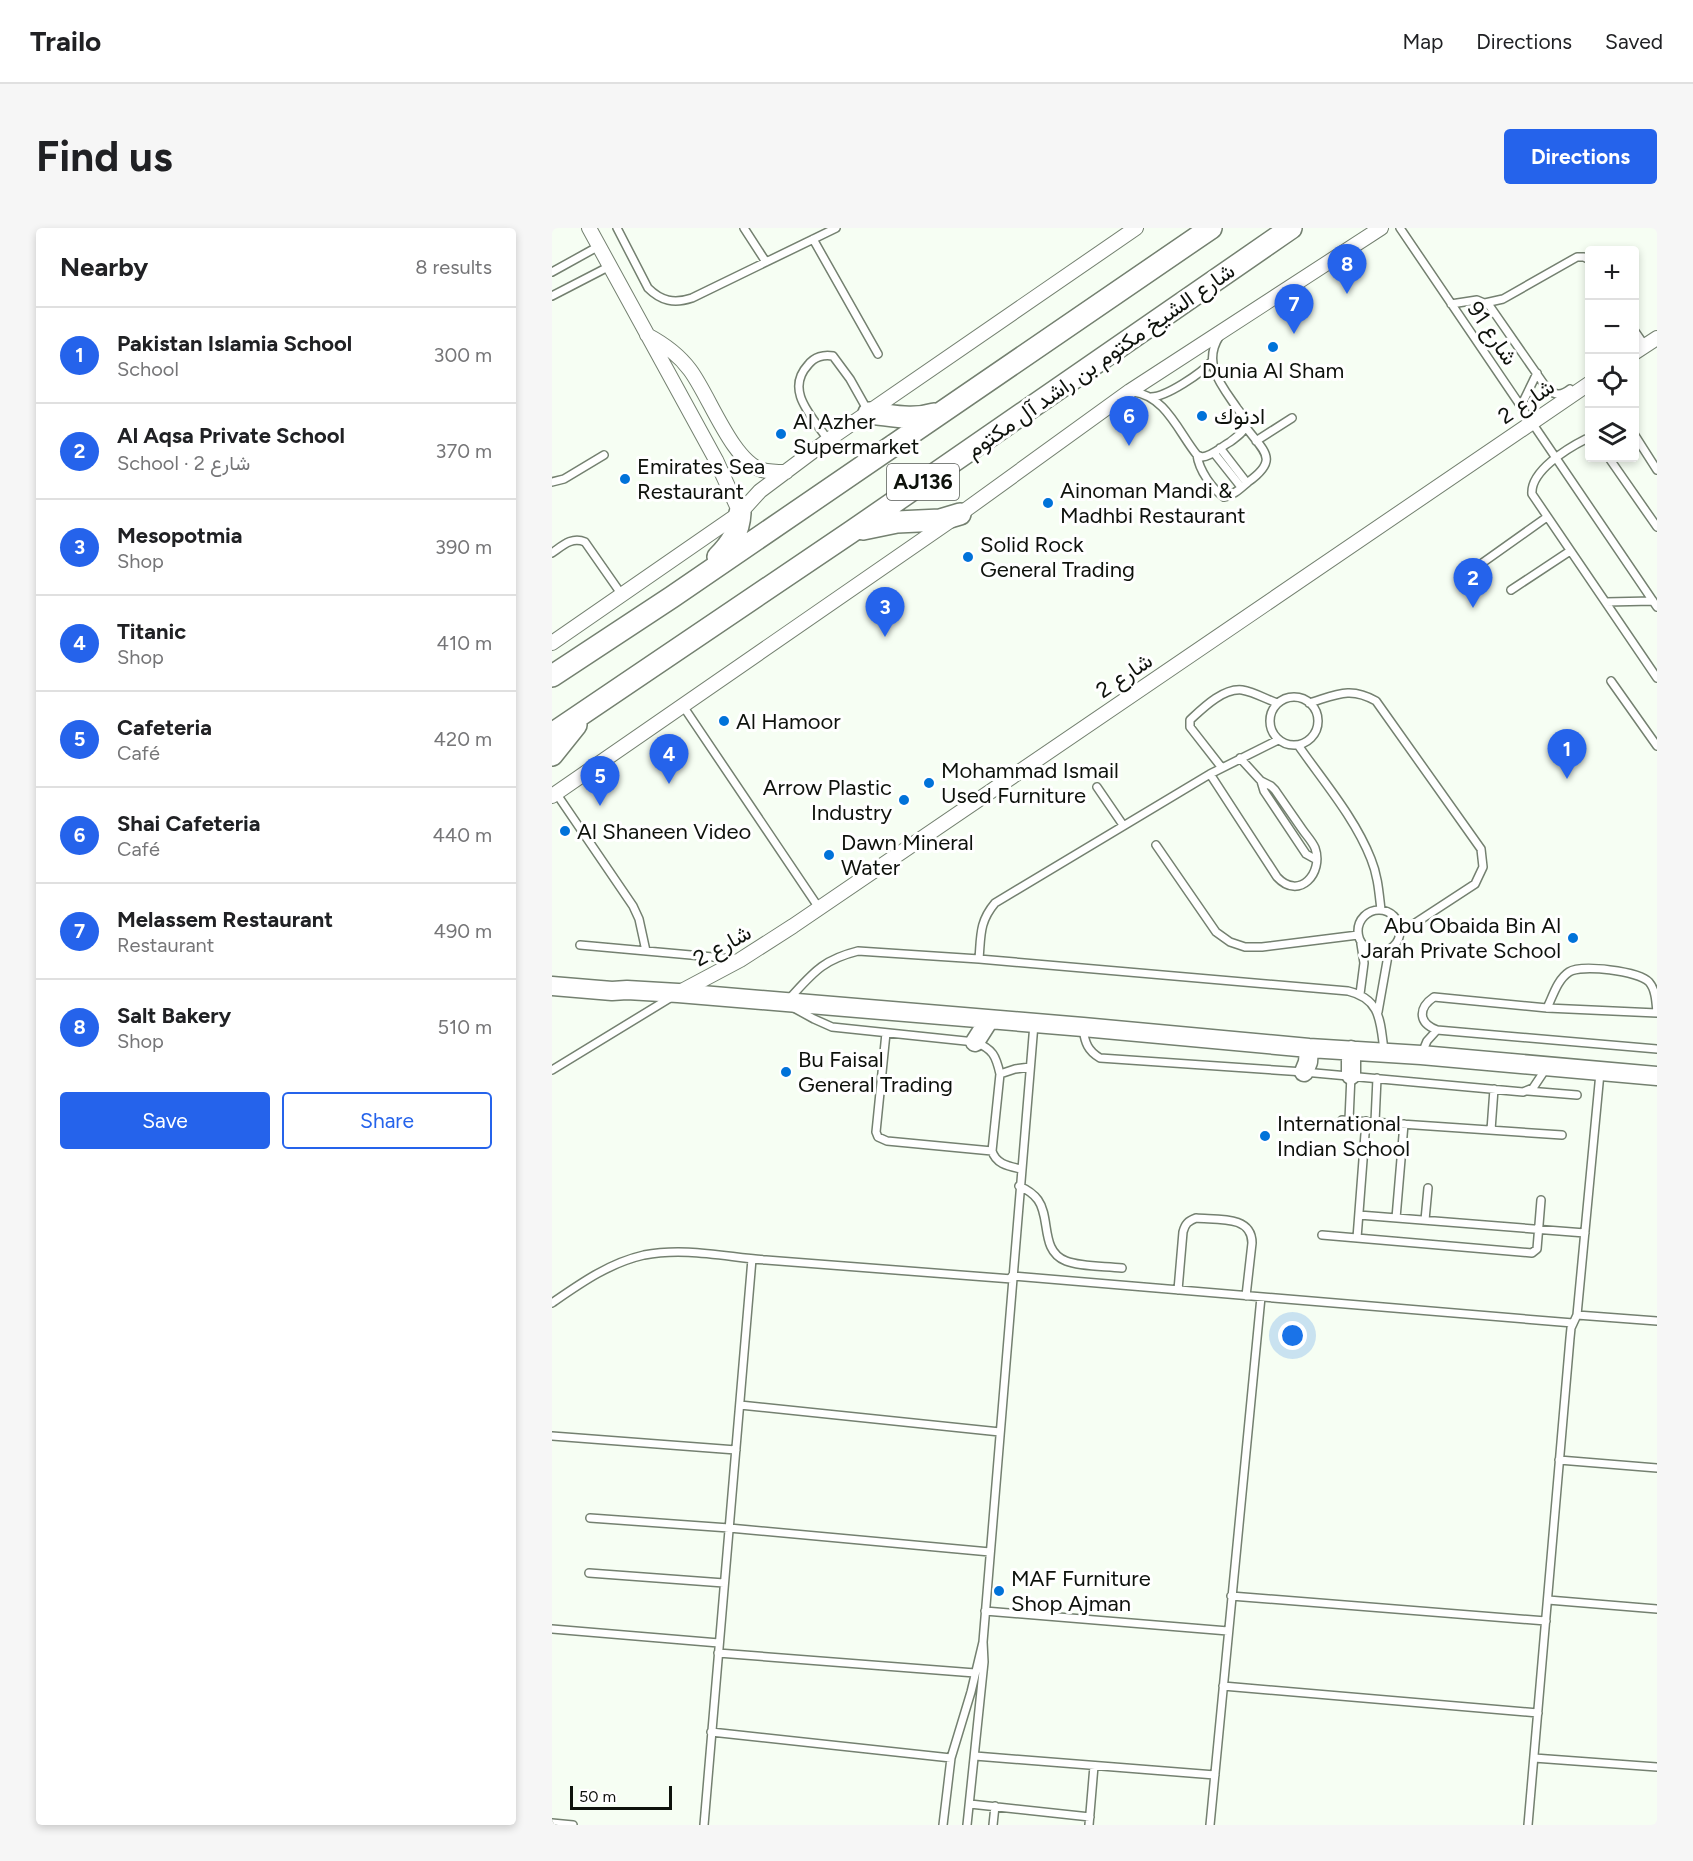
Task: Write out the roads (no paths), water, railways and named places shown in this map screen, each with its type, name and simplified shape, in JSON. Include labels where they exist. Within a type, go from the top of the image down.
[{"type":"main road","name":"شارع الشيخ مكتوم بن راشد آل مكتوم","points":[[552,675],[690,585],[1211,228]]},
{"type":"main road","name":"شارع الشيخ مكتوم بن راشد آل مكتوم","points":[[552,734],[1292,229]]},
{"type":"main road","points":[[869,413],[916,418],[940,412]]},
{"type":"main road","points":[[690,585],[735,537],[740,513]]},
{"type":"main road","points":[[851,532],[884,524],[930,521],[960,514]]},
{"type":"main road","points":[[552,755],[591,707]]},
{"type":"street","points":[[589,228],[716,460],[740,513]]},
{"type":"street","points":[[552,643],[740,513],[760,491],[828,440],[1136,228]]},
{"type":"street","points":[[554,794],[960,514],[1130,391],[1381,228]]},
{"type":"street","points":[[647,335],[671,350],[691,371],[732,441],[747,460],[761,470],[786,472]]},
{"type":"street","points":[[1639,346],[1657,338]]},
{"type":"street","name":"شارع 2","points":[[678,993],[740,960],[819,908],[1585,386]]},
{"type":"street","points":[[552,973],[619,986],[627,990]]},
{"type":"street","points":[[552,986],[612,992],[627,990],[678,993],[1657,1076]]},
{"type":"street","points":[[975,1042],[989,1020]]},
{"type":"street","points":[[1304,1072],[1308,1062],[1309,1048]]},
{"type":"street","points":[[1351,1050],[1351,1076]]},
{"type":"lane","points":[[617,228],[648,288],[655,295],[673,302],[692,298],[836,228]]},
{"type":"lane","points":[[744,228],[766,262]]},
{"type":"lane","name":"شارع 91","points":[[1400,228],[1655,604]]},
{"type":"lane","points":[[813,239],[878,354]]},
{"type":"lane","points":[[552,272],[599,246]]},
{"type":"lane","points":[[1485,303],[1503,299],[1577,257],[1585,258]]},
{"type":"lane","points":[[552,296],[610,266]]},
{"type":"lane","points":[[1451,304],[1477,300],[1492,309],[1548,390],[1556,394],[1564,393],[1585,378]]},
{"type":"lane","points":[[1151,397],[1161,406],[1197,455],[1201,469],[1221,495],[1228,497],[1260,473],[1267,462],[1266,455],[1245,426],[1241,414],[1215,375],[1212,361],[1213,350],[1222,332]]},
{"type":"lane","points":[[828,440],[798,392],[799,377],[807,365],[815,359],[825,355],[833,356],[850,379],[869,413]]},
{"type":"lane","points":[[1130,391],[1157,397],[1204,369],[1212,361]]},
{"type":"lane","points":[[1521,406],[1537,373]]},
{"type":"lane","points":[[1256,441],[1292,418]]},
{"type":"lane","points":[[1197,455],[1207,457],[1242,432],[1245,426]]},
{"type":"lane","points":[[1585,440],[1556,457],[1537,477],[1532,494],[1657,678]]},
{"type":"lane","points":[[1639,441],[1657,470]]},
{"type":"lane","points":[[1217,450],[1244,485]]},
{"type":"lane","points":[[552,482],[564,479],[604,455]]},
{"type":"lane","points":[[1612,462],[1657,527]]},
{"type":"lane","points":[[1471,571],[1547,517]]},
{"type":"lane","points":[[552,553],[575,539],[585,542],[622,595]]},
{"type":"lane","points":[[1511,590],[1570,551]]},
{"type":"lane","points":[[1605,602],[1655,604]]},
{"type":"lane","points":[[1611,681],[1657,746]]},
{"type":"lane","points":[[1222,768],[1190,728],[1190,720],[1218,697],[1234,690],[1243,690],[1277,703]]},
{"type":"lane","points":[[1309,703],[1350,692],[1364,694],[1376,701],[1481,849],[1483,867],[1475,884],[1400,933],[1389,950],[1383,952],[1370,950],[1359,938]]},
{"type":"lane","points":[[1290,697],[1297,697],[1309,703],[1317,714],[1317,728],[1310,739],[1291,746],[1278,740],[1270,729],[1269,722],[1277,703],[1290,697]]},
{"type":"lane","points":[[682,706],[819,908]]},
{"type":"lane","points":[[980,959],[981,926],[986,914],[995,903],[1210,774],[1278,740]]},
{"type":"lane","points":[[1298,745],[1362,839],[1374,869],[1381,910]]},
{"type":"lane","points":[[1210,774],[1282,882],[1295,886],[1302,884],[1313,874],[1316,867],[1315,849],[1275,790],[1261,781],[1240,758]]},
{"type":"lane","points":[[1261,781],[1264,791],[1303,850],[1310,858],[1316,859]]},
{"type":"lane","points":[[1097,787],[1123,825]]},
{"type":"lane","points":[[554,794],[633,906],[639,919],[646,951]]},
{"type":"lane","points":[[1156,845],[1211,926],[1230,942],[1245,947],[1262,947],[1359,938]]},
{"type":"lane","points":[[1360,994],[1364,963],[1359,938],[1359,922],[1368,913],[1381,910],[1393,915],[1400,933]]},
{"type":"lane","points":[[580,945],[740,960]]},
{"type":"lane","points":[[1384,1053],[1378,1012],[1389,950]]},
{"type":"lane","points":[[1021,1169],[998,1162],[992,1151],[1000,1074],[993,1053],[985,1046],[975,1042],[832,1027],[786,1002],[823,965],[839,955],[858,951],[980,959],[1348,991],[1360,994],[1371,1001],[1378,1012]]},
{"type":"lane","points":[[1547,1008],[1562,978],[1570,971],[1590,968],[1641,976],[1653,988],[1657,1013],[1547,1008],[1434,997],[1426,1002],[1422,1010],[1423,1019],[1428,1026],[1437,1030],[1657,1049]]},
{"type":"lane","points":[[552,1070],[678,993]]},
{"type":"lane","points":[[943,1825],[951,1758],[983,1642],[1034,1023]]},
{"type":"lane","points":[[1083,1027],[1086,1045],[1100,1058],[1304,1072],[1577,1095]]},
{"type":"lane","points":[[1421,1055],[1427,1041],[1437,1030]]},
{"type":"lane","points":[[886,1033],[876,1132],[878,1137],[887,1141],[992,1151]]},
{"type":"lane","points":[[1527,1091],[1533,1088],[1547,1066]]},
{"type":"lane","points":[[1000,1074],[1030,1067]]},
{"type":"lane","points":[[1528,1825],[1570,1338],[1577,1315],[1601,1071]]},
{"type":"lane","points":[[1351,1076],[1346,1120],[1562,1135]]},
{"type":"lane","points":[[1375,1122],[1377,1078]]},
{"type":"lane","points":[[1491,1130],[1494,1089]]},
{"type":"lane","points":[[1357,1238],[1366,1121]]},
{"type":"lane","points":[[1396,1218],[1404,1124]]},
{"type":"lane","points":[[1019,1186],[1030,1191],[1038,1200],[1044,1212],[1050,1246],[1056,1255],[1065,1261],[1075,1263],[1122,1268]]},
{"type":"lane","points":[[1425,1220],[1428,1188]]},
{"type":"lane","points":[[1322,1235],[1532,1253],[1537,1249],[1541,1200]]},
{"type":"lane","points":[[1359,1215],[1585,1233]]},
{"type":"lane","points":[[1179,1290],[1185,1226],[1190,1220],[1196,1218],[1241,1223],[1248,1228],[1252,1235],[1252,1243],[1246,1296]]},
{"type":"lane","points":[[552,1303],[584,1280],[623,1261],[644,1255],[687,1251],[752,1259],[1179,1290],[1573,1323]]},
{"type":"lane","points":[[704,1825],[752,1259]]},
{"type":"lane","points":[[1210,1825],[1261,1297]]},
{"type":"lane","points":[[1577,1315],[1657,1321]]},
{"type":"lane","points":[[740,1405],[1000,1432]]},
{"type":"lane","points":[[552,1436],[736,1450]]},
{"type":"lane","points":[[1559,1460],[1657,1468]]},
{"type":"lane","points":[[590,1518],[729,1527],[990,1552]]},
{"type":"lane","points":[[589,1573],[724,1583]]},
{"type":"lane","points":[[1231,1596],[1546,1621]]},
{"type":"lane","points":[[1548,1600],[1657,1609]]},
{"type":"lane","points":[[985,1611],[1228,1631]]},
{"type":"lane","points":[[552,1629],[719,1643]]},
{"type":"lane","points":[[967,1825],[985,1656],[983,1642]]},
{"type":"lane","points":[[718,1653],[975,1673]]},
{"type":"lane","points":[[1223,1686],[1538,1713]]},
{"type":"lane","points":[[711,1732],[951,1758]]},
{"type":"lane","points":[[975,1756],[1215,1775]]},
{"type":"lane","points":[[1534,1758],[1657,1767]]},
{"type":"lane","points":[[1089,1825],[1094,1766]]},
{"type":"lane","points":[[970,1803],[1090,1817]]},
{"type":"lane","points":[[993,1825],[995,1806]]},
{"type":"lane","points":[[552,1822],[573,1825]]},
{"type":"place","name":"Salt Bakery","points":[[1347,294]]},
{"type":"place","name":"Melassem Restaurant","points":[[1294,334]]},
{"type":"place","name":"Dunia Al Sham","points":[[1273,347]]},
{"type":"place","name":"ادنوك","points":[[1202,416]]},
{"type":"place","name":"Al Azher Supermarket","points":[[781,434]]},
{"type":"place","name":"Shai Cafeteria","points":[[1129,446]]},
{"type":"place","name":"Emirates Sea Restaurant","points":[[625,479]]},
{"type":"place","name":"Ainoman Mandi & Madhbi Restaurant","points":[[1048,503]]},
{"type":"place","name":"Solid Rock General Trading","points":[[968,557]]},
{"type":"place","name":"Al Aqsa Private School","points":[[1473,608]]},
{"type":"place","name":"Mesopotmia","points":[[885,637]]},
{"type":"place","name":"Al Hamoor","points":[[724,721]]},
{"type":"place","name":"Pakistan Islamia School","points":[[1567,779]]},
{"type":"place","name":"Mohammad Ismail Used Furniture","points":[[929,783]]},
{"type":"place","name":"Titanic","points":[[669,784]]},
{"type":"place","name":"Arrow Plastic Industry","points":[[904,800]]},
{"type":"place","name":"Cafeteria","points":[[600,806]]},
{"type":"place","name":"Al Shaneen Video","points":[[565,831]]},
{"type":"place","name":"Dawn Mineral Water","points":[[829,855]]},
{"type":"place","name":"Abu Obaida Bin Al Jarah Private School","points":[[1573,938]]},
{"type":"place","name":"Bu Faisal General Trading","points":[[786,1072]]},
{"type":"place","name":"International Indian School","points":[[1265,1136]]},
{"type":"place","name":"MAF Furniture Shop Ajman","points":[[999,1591]]}]
